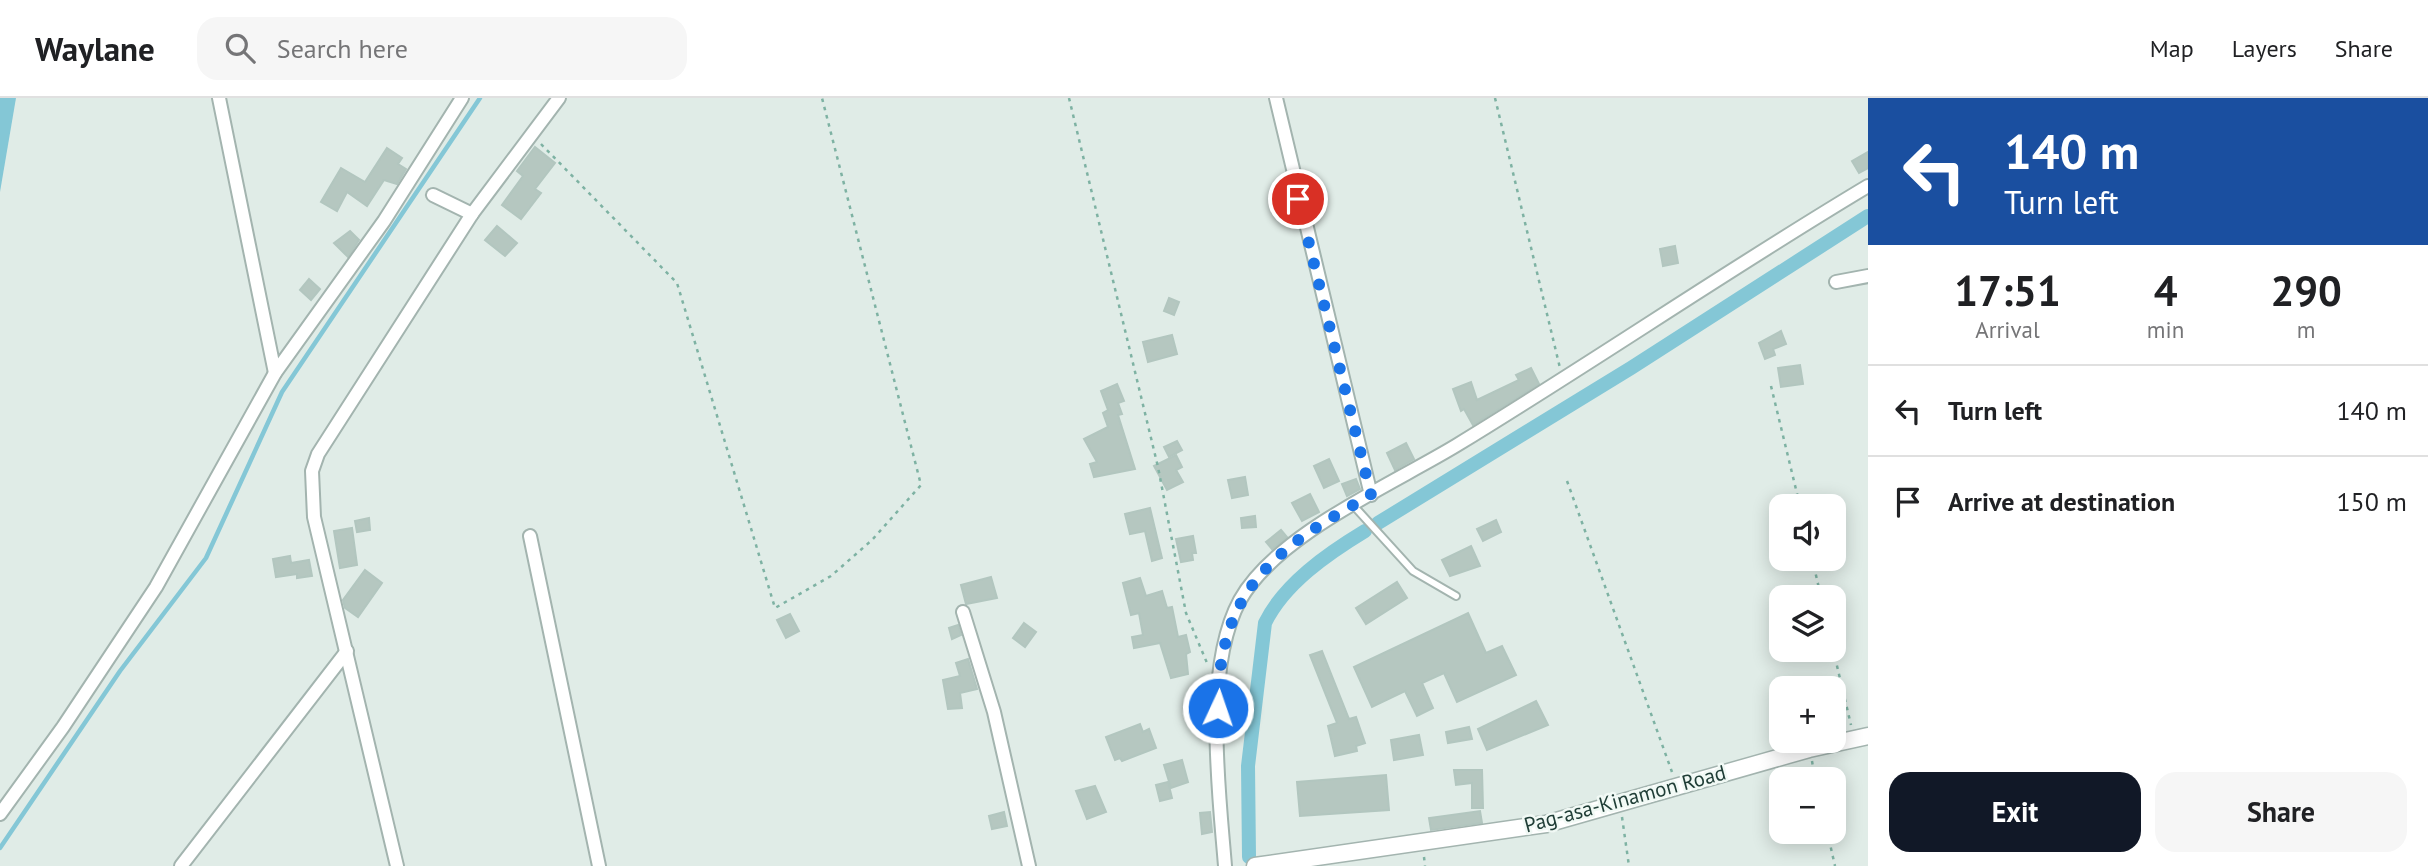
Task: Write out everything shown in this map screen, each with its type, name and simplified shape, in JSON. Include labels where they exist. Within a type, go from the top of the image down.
[{"type":"street","points":[[219,98],[275,373]]},
{"type":"street","points":[[0,814],[63,727],[156,587],[275,373],[413,183],[462,98]]},
{"type":"street","points":[[397,866],[314,517],[312,471],[318,454],[472,214],[559,98]]},
{"type":"street","points":[[1276,98],[1371,495]]},
{"type":"street","points":[[1225,866],[1219,797],[1218,688],[1229,628],[1240,600],[1254,579],[1304,537],[1353,505],[1457,445],[1734,267],[1868,186]]},
{"type":"street","points":[[433,195],[472,214]]},
{"type":"street","points":[[1836,282],[1868,276]]},
{"type":"street","points":[[530,536],[599,866]]},
{"type":"street","points":[[963,612],[993,712],[1030,866]]},
{"type":"street","points":[[184,865],[347,651]]},
{"type":"street","name":"Pag-asa-Kinamon Road","points":[[1255,866],[1533,826],[1621,803],[1676,785],[1861,737]]},
{"type":"lane","points":[[1353,505],[1413,571],[1456,596]]},
{"type":"path","points":[[531,134],[677,283],[775,608],[831,576],[872,540],[921,485],[822,98]]},
{"type":"path","points":[[1069,98],[1158,467],[1186,613],[1208,663]]},
{"type":"path","points":[[1495,98],[1563,377]]},
{"type":"path","points":[[1771,386],[1797,494]]},
{"type":"path","points":[[1567,481],[1676,785]]},
{"type":"path","points":[[1837,662],[1861,737]]},
{"type":"path","points":[[1621,803],[1629,866]]},
{"type":"path","points":[[1830,844],[1835,866]]},
{"type":"water","points":[[0,98],[16,98],[0,192]]},
{"type":"building","points":[[535,147],[555,163],[535,189],[541,193],[521,219],[502,205],[523,176],[517,171]]},
{"type":"building","points":[[387,148],[402,158],[398,164],[406,169],[397,184],[384,180],[367,206],[347,192],[337,211],[321,202],[341,168],[365,182]]},
{"type":"building","points":[[1868,152],[1868,168],[1859,173],[1852,161]]},
{"type":"building","points":[[497,226],[517,243],[505,256],[485,240]]},
{"type":"building","points":[[350,231],[359,240],[348,257],[334,243]]},
{"type":"building","points":[[1675,246],[1678,263],[1663,266],[1660,249]]},
{"type":"building","points":[[309,279],[320,289],[311,300],[300,290]]},
{"type":"building","points":[[1169,298],[1179,302],[1174,315],[1164,311]]},
{"type":"building","points":[[1781,331],[1786,344],[1773,349],[1775,355],[1765,359],[1759,343]]},
{"type":"building","points":[[1172,335],[1177,354],[1148,362],[1143,342]]},
{"type":"building","points":[[1800,365],[1803,384],[1781,387],[1778,368]]},
{"type":"building","points":[[1531,368],[1539,384],[1473,425],[1464,409],[1461,411],[1453,389],[1471,382],[1477,400],[1519,380],[1516,375]]},
{"type":"building","points":[[1117,384],[1124,401],[1118,403],[1122,414],[1118,415],[1135,469],[1094,477],[1090,464],[1097,462],[1084,439],[1108,427],[1103,413],[1108,410],[1101,391]]},
{"type":"building","points":[[1177,441],[1182,450],[1169,457],[1164,447]]},
{"type":"building","points":[[1406,443],[1414,459],[1395,470],[1387,453]]},
{"type":"building","points":[[1176,455],[1182,467],[1176,470],[1183,482],[1167,490],[1154,466]]},
{"type":"building","points":[[1329,459],[1339,481],[1324,488],[1314,466]]},
{"type":"building","points":[[1245,477],[1248,495],[1232,498],[1228,480]]},
{"type":"building","points":[[1356,479],[1360,489],[1347,496],[1342,484]]},
{"type":"building","points":[[1310,494],[1319,512],[1302,521],[1292,503]]},
{"type":"building","points":[[1150,508],[1162,558],[1152,561],[1145,531],[1130,534],[1125,514]]},
{"type":"building","points":[[1255,516],[1256,527],[1242,528],[1241,518]]},
{"type":"building","points":[[369,518],[370,530],[357,532],[355,521]]},
{"type":"building","points":[[1496,520],[1501,532],[1483,541],[1477,529]]},
{"type":"building","points":[[352,528],[357,565],[340,568],[334,531]]},
{"type":"building","points":[[1281,530],[1287,537],[1272,549],[1266,542]]},
{"type":"building","points":[[1193,536],[1196,553],[1192,553],[1193,560],[1181,562],[1176,539]]},
{"type":"building","points":[[1471,546],[1480,566],[1450,576],[1442,560]]},
{"type":"building","points":[[290,556],[291,563],[309,560],[312,576],[297,578],[297,574],[276,577],[273,559]]},
{"type":"building","points":[[365,570],[382,583],[358,617],[345,608],[343,600]]},
{"type":"building","points":[[991,577],[997,598],[966,604],[961,585]]},
{"type":"building","points":[[1140,578],[1146,596],[1162,591],[1167,608],[1172,607],[1178,637],[1186,635],[1190,652],[1186,654],[1188,674],[1171,678],[1160,643],[1134,648],[1132,637],[1143,635],[1139,613],[1131,615],[1123,583]]},
{"type":"building","points":[[1397,582],[1407,598],[1366,624],[1356,608]]},
{"type":"building","points":[[1468,613],[1486,653],[1502,646],[1516,675],[1457,702],[1444,673],[1422,683],[1433,708],[1417,716],[1405,691],[1372,707],[1354,667]]},
{"type":"building","points":[[790,614],[799,631],[786,638],[777,620]]},
{"type":"building","points":[[1024,623],[1036,632],[1025,647],[1013,638]]},
{"type":"building","points":[[958,625],[961,635],[952,639],[949,628]]},
{"type":"building","points":[[1322,651],[1349,719],[1356,717],[1365,743],[1356,746],[1357,751],[1335,756],[1328,726],[1337,723],[1310,655]]},
{"type":"building","points":[[968,659],[977,689],[960,693],[962,708],[948,709],[943,680],[960,676],[956,663]]},
{"type":"building","points":[[1536,701],[1548,725],[1487,750],[1478,729]]},
{"type":"building","points":[[1140,724],[1143,732],[1149,729],[1156,748],[1122,761],[1120,758],[1115,760],[1106,737]]},
{"type":"building","points":[[1469,727],[1472,739],[1448,743],[1446,732]]},
{"type":"building","points":[[1419,735],[1423,755],[1394,760],[1391,740]]},
{"type":"building","points":[[1182,760],[1188,782],[1171,788],[1164,765]]},
{"type":"building","points":[[1454,770],[1482,770],[1483,808],[1472,808],[1472,783],[1456,785]]},
{"type":"building","points":[[1386,775],[1389,810],[1300,816],[1297,782]]},
{"type":"building","points":[[1168,782],[1172,798],[1160,801],[1156,785]]},
{"type":"building","points":[[1095,786],[1106,812],[1087,819],[1076,791]]},
{"type":"building","points":[[1480,811],[1482,823],[1431,830],[1429,818]]},
{"type":"building","points":[[1004,812],[1007,826],[992,829],[989,816]]},
{"type":"building","points":[[1210,812],[1212,832],[1202,834],[1200,813]]},
{"type":"waterway","points":[[0,848],[120,671],[206,558],[282,392],[480,98]]},
{"type":"waterway","points":[[1378,523],[1631,368],[1868,216]]},
{"type":"waterway","points":[[1249,857],[1248,766],[1265,623],[1283,595],[1308,571],[1365,531]]},
{"type":"route","points":[[1218,708],[1218,688],[1229,628],[1240,600],[1254,579],[1304,537],[1371,495],[1298,199]]}]
